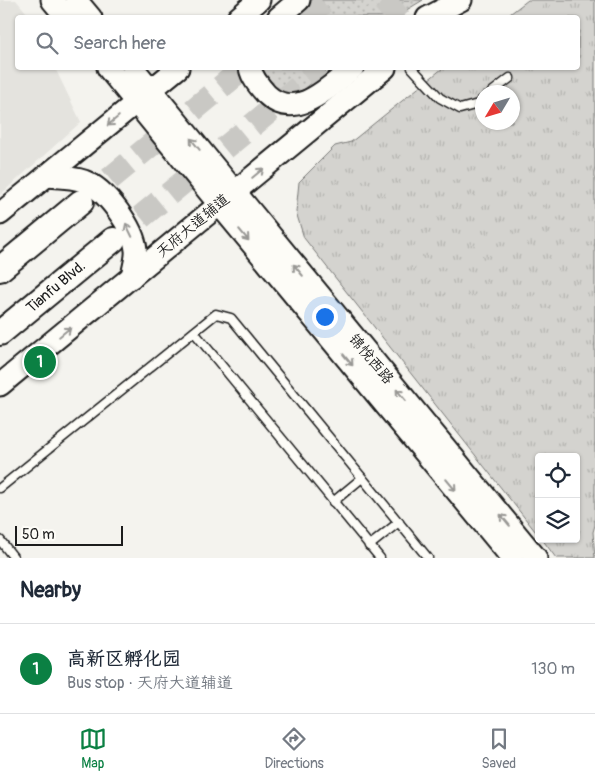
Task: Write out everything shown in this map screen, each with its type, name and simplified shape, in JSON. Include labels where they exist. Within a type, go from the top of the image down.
[{"type":"main road","points":[[52,0],[64,15]]},
{"type":"main road","points":[[76,0],[88,15]]},
{"type":"main road","points":[[242,15],[259,0]]},
{"type":"main road","points":[[282,15],[299,0]]},
{"type":"main road","points":[[433,15],[461,0]]},
{"type":"main road","points":[[450,15],[467,0]]},
{"type":"main road","points":[[111,70],[144,95]]},
{"type":"main road","points":[[134,70],[144,95]]},
{"type":"main road","points":[[0,214],[175,70]]},
{"type":"main road","points":[[250,70],[260,88],[272,99],[291,105],[314,98],[350,70]]},
{"type":"main road","name":"天府大道辅道","points":[[0,385],[383,70]]},
{"type":"main road","name":"锦悦西路","points":[[144,95],[512,558]]},
{"type":"main road","points":[[46,176],[86,182],[105,196],[120,214],[131,233],[136,251],[132,277]]},
{"type":"main road","name":"锦悦西路","points":[[227,198],[536,558]]},
{"type":"main road","points":[[0,269],[81,202]]},
{"type":"main road","name":"Tianfu Blvd.","points":[[0,334],[113,240]]},
{"type":"lane","points":[[414,70],[440,98],[460,109],[475,105]]},
{"type":"lane","points":[[501,85],[510,78]]},
{"type":"lane","points":[[0,488],[216,314],[232,318],[428,558]]},
{"type":"lane","points":[[194,332],[380,558]]},
{"type":"lane","points":[[333,502],[362,478]]},
{"type":"lane","points":[[370,546],[399,522]]},
{"type":"lane","points":[[0,540],[14,558]]},
{"type":"shaded area","points":[[0,0],[16,0],[28,15],[15,15],[15,70],[56,70],[81,122],[0,195]]},
{"type":"green space","points":[[318,0],[423,0],[398,15],[299,15]]},
{"type":"green space","points":[[528,0],[595,0],[595,525],[593,532],[595,558],[556,558],[545,543],[580,543],[580,453],[535,453],[535,531],[304,238],[296,212],[299,182],[335,146],[351,142],[441,70],[580,70],[580,15],[509,15]]},
{"type":"green space","points":[[256,70],[328,70],[302,91],[290,97],[276,95]]},
{"type":"tunnel","points":[[308,15],[326,0]]},
{"type":"tunnel","points":[[386,15],[404,0]]},
{"type":"tunnel","points":[[82,202],[242,70]]},
{"type":"tunnel","points":[[113,240],[320,70]]},
{"type":"place","name":"高新区孵化园","points":[[40,362]]}]
